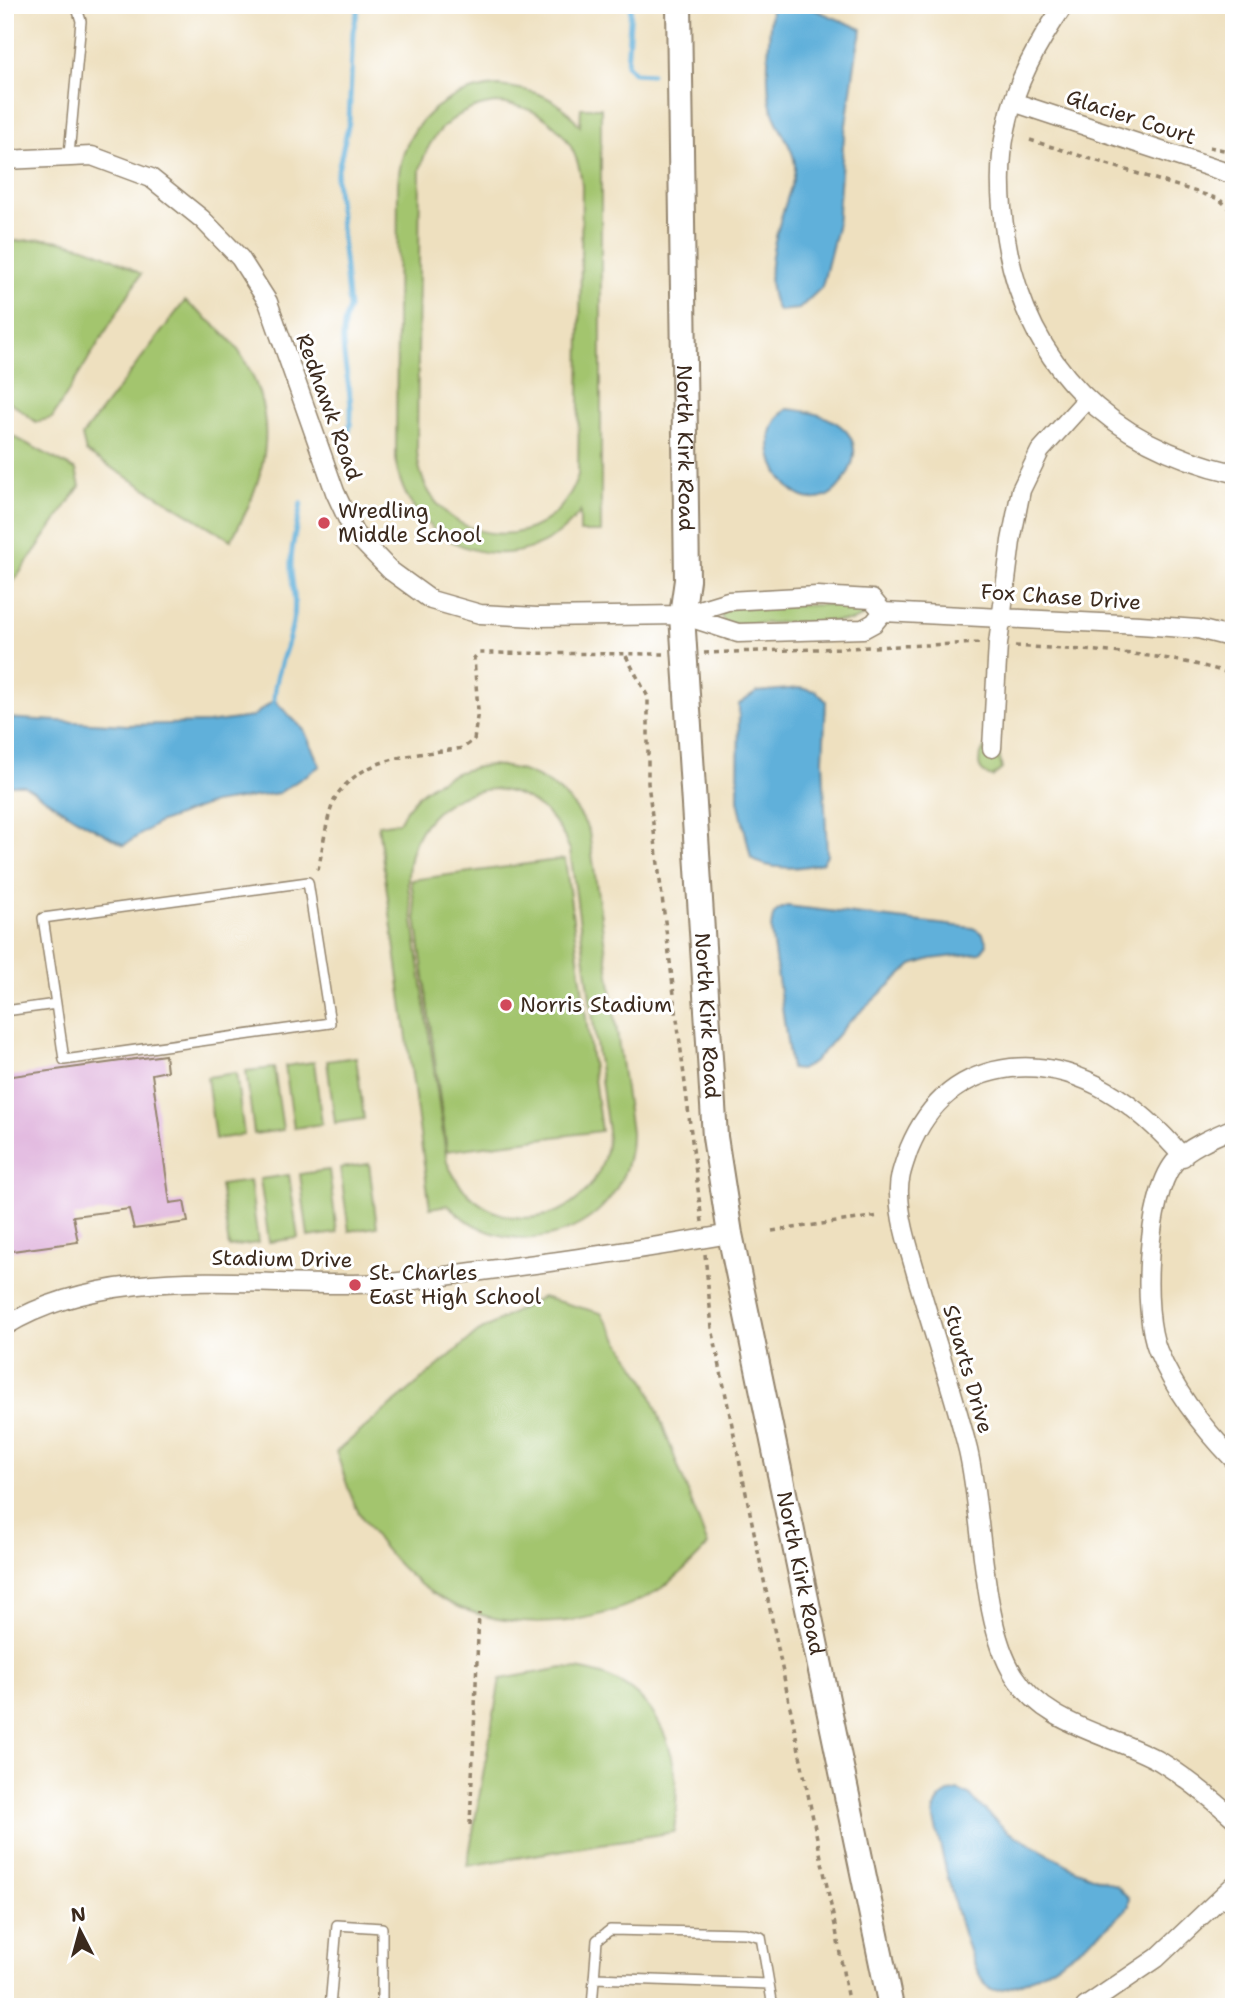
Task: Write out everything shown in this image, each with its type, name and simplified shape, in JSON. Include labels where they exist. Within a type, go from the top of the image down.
[{"type":"main road","name":"North Kirk Road","points":[[679,5],[687,580],[682,615],[715,1137],[730,1234],[891,2007]]},
{"type":"street","points":[[1064,5],[1036,48],[1013,102],[1001,166],[1000,206],[1017,293],[1033,328],[1056,365],[1107,417],[1140,439],[1191,463],[1234,473]]},
{"type":"street","name":"Glacier Court","points":[[1013,102],[1234,175]]},
{"type":"street","name":"Redhawk Road","points":[[5,160],[92,156],[151,178],[202,219],[240,258],[268,302],[335,492],[354,533],[391,571],[431,600],[480,614],[537,617],[682,615]]},
{"type":"street","points":[[992,748],[998,644],[1011,541],[1021,491],[1040,451],[1087,399]]},
{"type":"street","name":"Fox Chase Drive","points":[[682,615],[728,601],[817,596],[872,599],[883,612],[1003,616],[1198,629],[1234,638]]},
{"type":"street","points":[[682,615],[738,633],[863,629],[874,623],[883,612]]},
{"type":"street","name":"Stuarts Drive","points":[[1183,1157],[1162,1132],[1130,1106],[1077,1075],[1044,1066],[1002,1069],[954,1087],[929,1111],[917,1130],[903,1166],[899,1192],[906,1238],[968,1451],[997,1639],[1008,1665],[1021,1686],[1049,1711],[1159,1761],[1200,1789],[1234,1818]]},
{"type":"street","points":[[1234,1128],[1210,1138],[1174,1164],[1158,1200],[1147,1257],[1157,1349],[1192,1411],[1234,1460]]},
{"type":"street","name":"Stadium Drive","points":[[12,1323],[43,1306],[135,1285],[191,1280],[309,1285],[386,1283],[623,1253],[730,1234]]},
{"type":"street","points":[[1085,2007],[1157,1958],[1234,1885]]},
{"type":"lane","points":[[69,155],[81,21],[76,5]]},
{"type":"lane","points":[[308,882],[330,1023],[64,1060],[56,1004],[43,918],[308,882]]},
{"type":"lane","points":[[5,1011],[56,1004]]},
{"type":"lane","points":[[330,2007],[337,1925],[382,1928],[382,2007]]},
{"type":"lane","points":[[592,2007],[597,1940],[610,1930],[745,1933],[761,1937],[773,2007]]},
{"type":"lane","points":[[594,1978],[769,1984]]},
{"type":"path","points":[[1030,140],[1219,199],[1234,213]]},
{"type":"path","points":[[318,870],[338,793],[365,769],[381,761],[463,747],[474,740],[478,710],[474,658],[479,653],[684,654],[947,643],[998,644],[1147,656],[1198,663],[1234,675]]},
{"type":"path","points":[[772,1231],[879,1216]]},
{"type":"path","points":[[470,1825],[479,1614]]},
{"type":"green space","points":[[498,86],[534,92],[554,101],[580,126],[581,108],[601,108],[601,532],[580,532],[580,512],[556,535],[529,549],[501,553],[472,549],[446,538],[423,519],[406,494],[396,463],[398,183],[401,162],[407,144],[428,114],[459,95]],"holes":[[[495,103],[513,105],[543,117],[556,127],[574,153],[579,168],[582,186],[578,475],[563,504],[541,523],[516,533],[488,533],[462,524],[440,507],[424,482],[417,450],[420,170],[430,144],[457,116]]]},
{"type":"green space","points":[[45,239],[72,243],[95,251],[141,274],[52,418],[36,422],[5,398],[5,242]]},
{"type":"green space","points":[[185,301],[235,345],[253,377],[261,401],[265,448],[261,471],[254,494],[231,540],[86,452],[82,436]]},
{"type":"green space","points":[[5,432],[76,470],[80,486],[5,594]]},
{"type":"green space","points":[[865,605],[869,614],[852,621],[731,624],[724,622],[721,616],[723,609],[733,607]]},
{"type":"green space","points":[[991,736],[996,739],[1002,769],[992,777],[985,774],[979,764],[981,753]]},
{"type":"green space","points":[[476,767],[506,767],[536,776],[562,793],[582,817],[589,832],[631,1132],[626,1166],[612,1195],[591,1217],[565,1231],[536,1238],[505,1236],[475,1225],[448,1205],[430,1208],[378,825],[399,822],[415,799],[426,789],[449,776]],"holes":[[[494,789],[507,791],[530,801],[550,816],[570,850],[608,1131],[602,1164],[587,1189],[566,1207],[541,1216],[514,1217],[488,1208],[465,1190],[447,1162],[408,885],[413,848],[430,818],[458,798],[475,792]]]},
{"type":"green space","name":"Norris Stadium","points":[[565,859],[601,1131],[447,1151],[411,880]]},
{"type":"green space","points":[[356,1057],[364,1119],[335,1123],[327,1061]]},
{"type":"green space","points":[[314,1062],[322,1124],[294,1128],[285,1066]]},
{"type":"green space","points":[[274,1068],[283,1130],[254,1134],[246,1071]]},
{"type":"green space","points":[[236,1073],[244,1135],[215,1139],[207,1077]]},
{"type":"green space","points":[[369,1164],[377,1227],[349,1231],[340,1168]]},
{"type":"green space","points":[[329,1170],[337,1233],[308,1237],[300,1174]]},
{"type":"green space","points":[[289,1175],[298,1238],[269,1242],[260,1179]]},
{"type":"green space","points":[[250,1181],[258,1243],[229,1247],[220,1185]]},
{"type":"green space","points":[[542,1297],[601,1313],[647,1384],[708,1546],[671,1581],[632,1603],[579,1619],[523,1622],[468,1611],[442,1599],[407,1573],[378,1540],[357,1509],[336,1452],[478,1332]]},
{"type":"green space","points":[[563,1668],[595,1673],[622,1684],[642,1700],[658,1721],[675,1772],[674,1832],[467,1866],[500,1679]]},
{"type":"water","points":[[803,5],[862,29],[843,145],[837,227],[822,287],[799,309],[778,311],[773,299],[770,272],[778,228],[795,166],[770,102],[768,66],[771,6]]},
{"type":"water","points":[[787,409],[830,419],[849,435],[854,446],[853,459],[847,475],[831,494],[814,499],[798,494],[784,481],[774,464],[770,444],[774,425]]},
{"type":"water","points":[[799,688],[816,691],[826,701],[823,760],[827,855],[822,863],[776,867],[751,858],[738,800],[739,704],[757,692]]},
{"type":"water","points":[[274,700],[304,730],[320,766],[279,793],[213,803],[158,823],[124,845],[24,785],[5,785],[5,718],[127,725],[208,723],[252,717]]},
{"type":"water","points":[[787,906],[973,928],[983,934],[987,944],[980,953],[931,959],[912,965],[848,1023],[813,1063],[800,1070],[791,1069],[771,931],[774,915]]},
{"type":"water","points":[[958,1790],[969,1795],[1007,1831],[1077,1870],[1117,1886],[1129,1898],[1129,1906],[1102,1931],[1064,1959],[1024,1982],[991,1990],[982,1979],[964,1937],[934,1820],[935,1809],[940,1800]]},
{"type":"building","points":[[165,1055],[167,1071],[152,1074],[170,1203],[184,1201],[188,1222],[134,1229],[129,1209],[73,1216],[78,1242],[5,1252],[5,1077]]},
{"type":"waterway","points":[[348,435],[351,404],[343,340],[349,308],[336,178],[349,122],[353,31],[359,5]]},
{"type":"waterway","points":[[631,5],[627,65],[634,73],[651,74]]},
{"type":"waterway","points":[[274,700],[277,678],[294,616],[291,559],[301,503]]},
{"type":"place","name":"Wredling Middle School","points":[[324,523]]},
{"type":"place","name":"Norris Stadium","points":[[506,1005]]},
{"type":"place","name":"St. Charles East High School","points":[[355,1285]]}]
